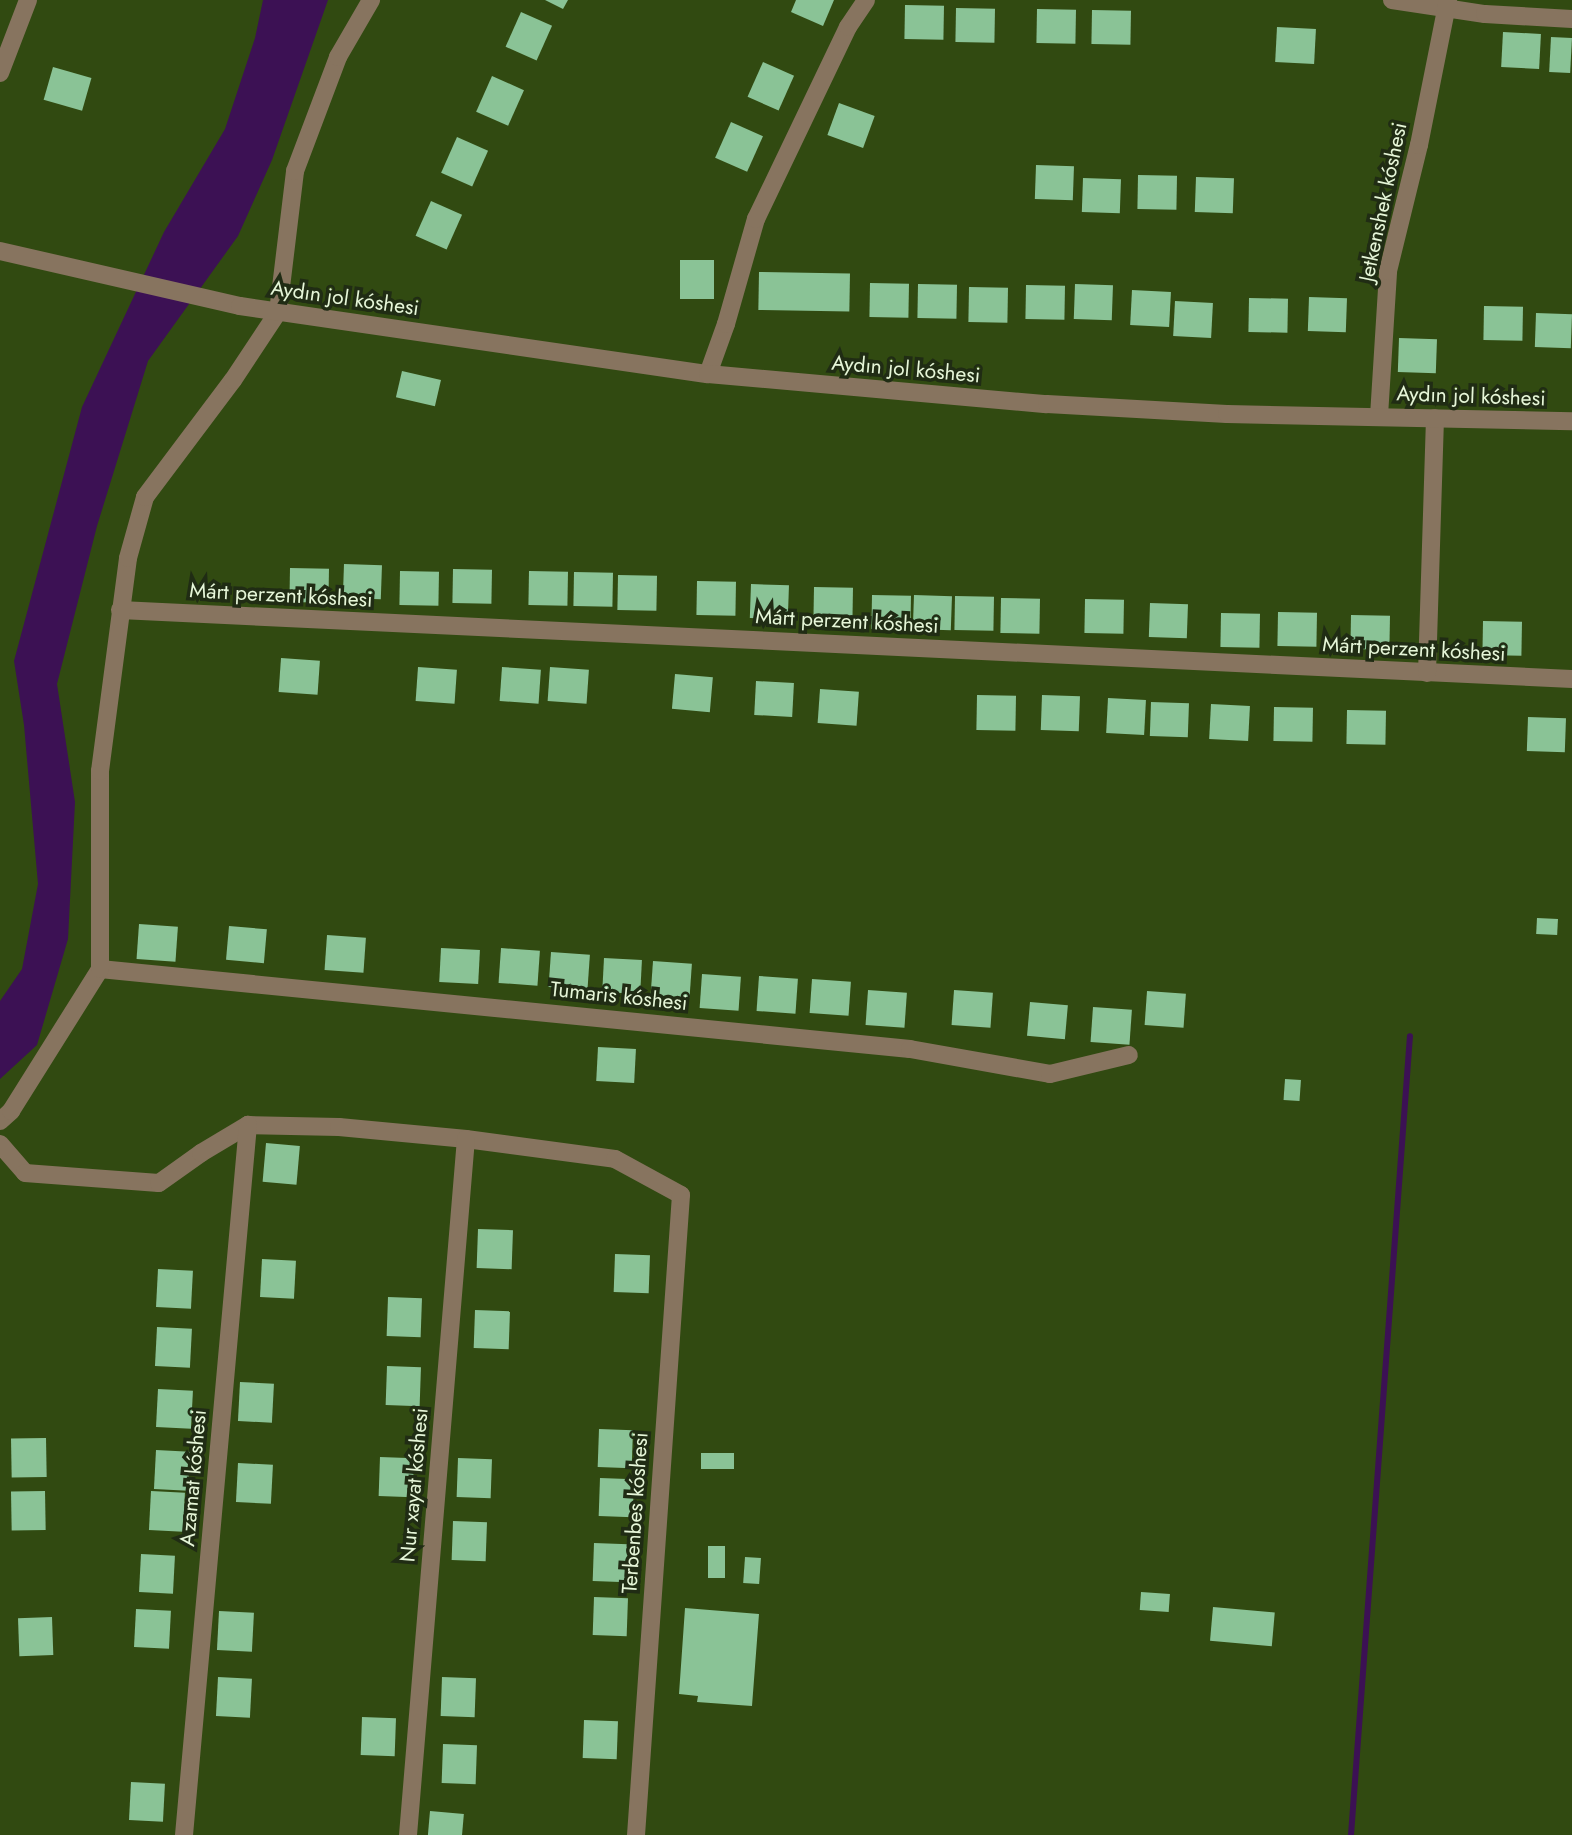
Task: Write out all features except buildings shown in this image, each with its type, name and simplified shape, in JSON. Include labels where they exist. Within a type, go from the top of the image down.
[{"type":"street","points":[[0,73],[28,0]]},
{"type":"street","points":[[0,1121],[11,1111],[100,970],[100,771],[128,558],[145,497],[233,380],[278,312],[295,171],[338,57],[371,0]]},
{"type":"street","points":[[708,374],[726,324],[756,219],[848,27],[866,0]]},
{"type":"street","points":[[1392,0],[1448,3],[1485,14],[1572,19]]},
{"type":"street","name":"Jetkenshek kóshesi","points":[[1379,416],[1388,271],[1419,145],[1448,3]]},
{"type":"street","name":"Aydın jol kóshesi","points":[[0,251],[240,306],[708,374],[1047,404],[1227,414],[1572,421]]},
{"type":"street","points":[[1427,673],[1435,418]]},
{"type":"street","name":"Márt perzent kóshesi","points":[[120,610],[1572,679]]},
{"type":"street","name":"Tumaris kóshesi","points":[[100,970],[911,1048],[1050,1074],[1129,1055]]},
{"type":"street","points":[[1,1149],[25,1173],[159,1183],[201,1153],[248,1125],[339,1126],[466,1139]]},
{"type":"street","name":"Azamat kóshesi","points":[[184,1835],[248,1125]]},
{"type":"street","name":"Terbenbes kóshesi","points":[[466,1139],[615,1159],[681,1195],[636,1835]]},
{"type":"street","name":"Nur xayat kóshesi","points":[[408,1835],[466,1139]]},
{"type":"shaded area","points":[[263,0],[328,0],[272,160],[238,236],[148,361],[97,526],[57,684],[75,802],[68,939],[37,1045],[0,1079],[0,1001],[22,969],[38,884],[24,725],[14,661],[82,407],[164,232],[225,129],[255,38]]},
{"type":"waterway","points":[[1351,1835],[1410,1036]]}]
